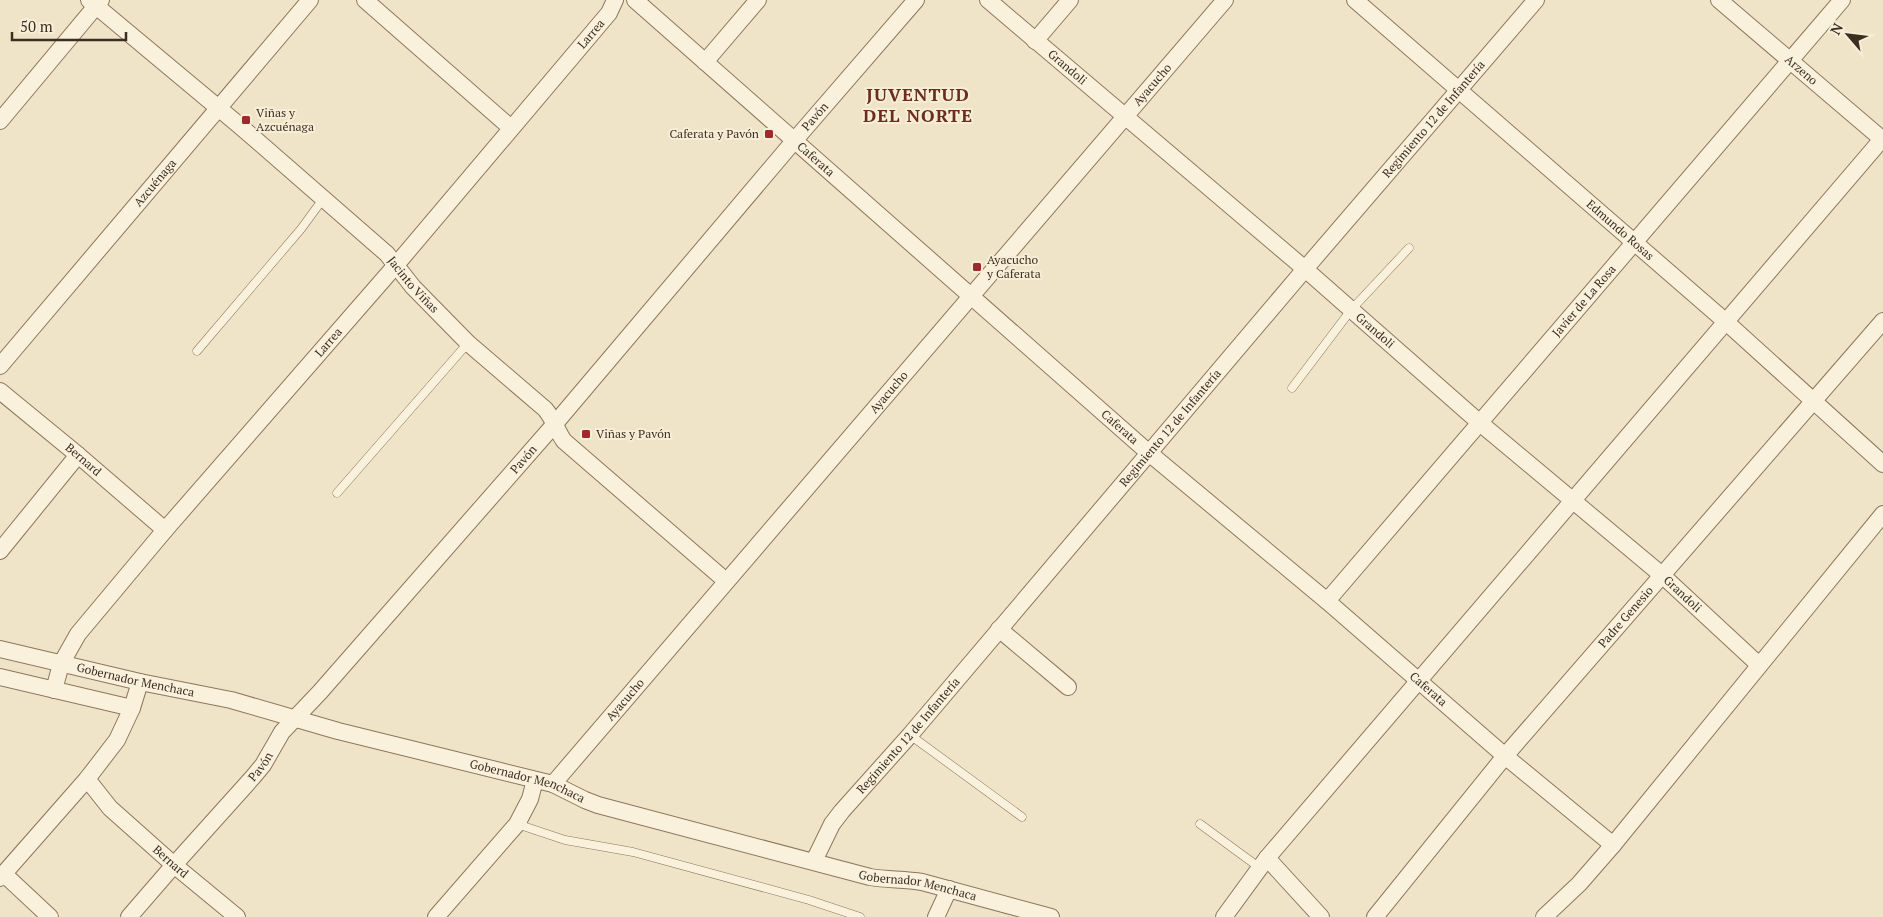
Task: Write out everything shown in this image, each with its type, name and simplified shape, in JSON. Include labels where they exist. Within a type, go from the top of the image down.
[{"type":"street","name":"Azcuénaga","points":[[0,366],[310,0]]},
{"type":"street","points":[[365,0],[511,128]]},
{"type":"street","name":"Larrea","points":[[54,690],[61,664],[78,634],[165,530],[396,265],[609,13],[615,0]]},
{"type":"street","name":"Caferata","points":[[635,0],[1149,453],[1327,602],[1505,756],[1613,845]]},
{"type":"street","points":[[705,62],[758,0]]},
{"type":"street","name":"Pavón","points":[[129,917],[263,765],[282,732],[320,692],[554,426],[794,141],[916,0]]},
{"type":"street","name":"Grandoli","points":[[988,0],[1305,269],[1480,423],[1663,576],[1759,665]]},
{"type":"street","points":[[1035,41],[1070,0]]},
{"type":"street","name":"Ayacucho","points":[[553,784],[1225,0]]},
{"type":"street","name":"Edmundo Rosas","points":[[1355,0],[1725,321],[1883,464]]},
{"type":"street","name":"Regimiento 12 de Infantería","points":[[814,861],[832,824],[837,818],[910,735],[1536,0]]},
{"type":"street","name":"Arzeno","points":[[1719,0],[1883,139]]},
{"type":"street","name":"Javier de La Rosa","points":[[1327,602],[1842,0]]},
{"type":"street","name":"Jacinto Viñas","points":[[95,2],[387,254],[413,287],[468,343],[545,409],[564,441],[576,453],[726,581]]},
{"type":"street","points":[[0,121],[95,2]]},
{"type":"street","points":[[1224,917],[1263,863],[1725,321],[1883,139]]},
{"type":"street","name":"Padre Genesio","points":[[1375,917],[1505,756],[1883,321]]},
{"type":"street","name":"Bernard","points":[[0,390],[165,530]]},
{"type":"street","points":[[0,551],[78,455]]},
{"type":"street","points":[[1544,917],[1579,884],[1613,845],[1883,514]]},
{"type":"street","points":[[999,629],[1068,687]]},
{"type":"street","name":"Gobernador Menchaca","points":[[0,649],[140,682],[231,700],[338,731],[553,784],[598,805],[870,877],[887,880],[908,880],[949,889],[1051,917]]},
{"type":"street","points":[[0,677],[132,708]]},
{"type":"street","points":[[50,917],[2,876],[87,779],[117,740],[132,708],[140,682]]},
{"type":"street","name":"Bernard","points":[[87,779],[110,808],[174,865],[238,917]]},
{"type":"street","points":[[436,917],[517,824],[530,799],[535,780]]},
{"type":"street","points":[[1263,863],[1321,917]]},
{"type":"street","points":[[936,917],[949,889]]},
{"type":"lane","points":[[197,351],[301,229],[323,199]]},
{"type":"lane","points":[[1292,388],[1351,310],[1409,248]]},
{"type":"lane","points":[[337,493],[468,343]]},
{"type":"lane","points":[[910,735],[1022,817]]},
{"type":"lane","points":[[517,824],[566,840],[633,852],[809,900],[860,917]]},
{"type":"lane","points":[[1200,824],[1263,863]]},
{"type":"place","name":"Viñas y Azcuénaga","points":[[246,120]]},
{"type":"place","name":"Caferata y Pavón","points":[[769,134]]},
{"type":"place","name":"Ayacucho y Caferata","points":[[977,267]]},
{"type":"place","name":"Viñas y Pavón","points":[[586,434]]},
{"type":"district","name":"JUVENTUD DEL NORTE","points":[[918,105]]}]
